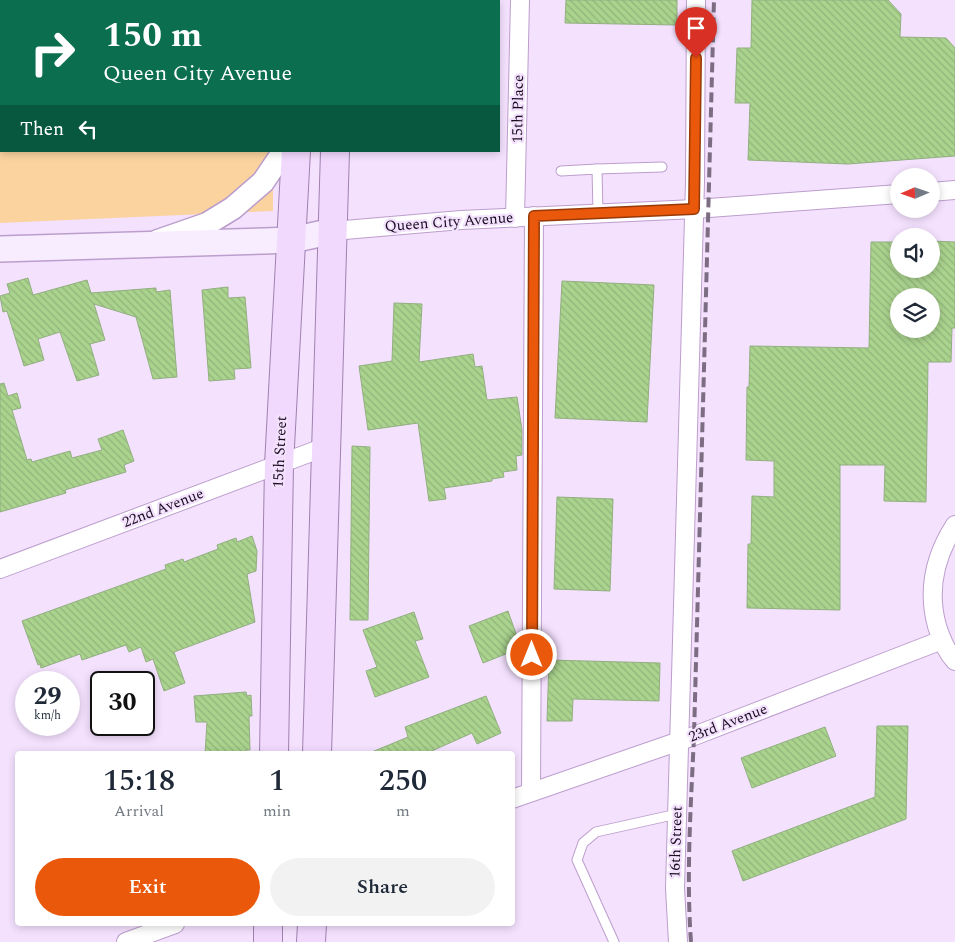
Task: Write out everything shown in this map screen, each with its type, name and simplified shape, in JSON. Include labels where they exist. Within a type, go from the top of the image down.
[{"type":"main road","name":"15th Street","points":[[274,751],[278,465],[296,152]]},
{"type":"main road","points":[[317,751],[335,152]]},
{"type":"main road","name":"Queen City Avenue","points":[[0,249],[292,240],[333,232]]},
{"type":"main road","points":[[268,926],[268,942]]},
{"type":"main road","points":[[312,926],[312,942]]},
{"type":"street","name":"15th Place","points":[[515,218],[520,0]]},
{"type":"street","name":"16th Street","points":[[678,942],[675,888],[694,209],[696,0]]},
{"type":"street","points":[[151,244],[207,224],[234,208],[263,182],[283,152]]},
{"type":"street","points":[[940,191],[955,190]]},
{"type":"street","name":"Queen City Avenue","points":[[333,232],[461,220],[694,209],[890,195]]},
{"type":"street","points":[[531,792],[534,216]]},
{"type":"street","name":"22nd Avenue","points":[[0,569],[325,446]]},
{"type":"street","points":[[955,525],[943,546],[935,568],[932,591],[934,613],[942,640],[955,661]]},
{"type":"street","name":"23rd Avenue","points":[[515,798],[679,742],[942,640]]},
{"type":"street","points":[[126,942],[170,926]]},
{"type":"lane","points":[[560,171],[662,166]]},
{"type":"lane","points":[[597,169],[598,213]]},
{"type":"lane","points":[[614,942],[577,860],[583,844],[596,832],[677,814]]},
{"type":"shaded area","points":[[0,152],[273,152],[273,211],[0,223]]},
{"type":"building","points":[[566,0],[677,0],[677,25],[565,23]]},
{"type":"building","points":[[752,0],[888,0],[901,14],[900,37],[946,38],[955,48],[955,156],[848,164],[748,160],[750,103],[735,103],[737,48],[751,48]]},
{"type":"building","points":[[940,241],[955,242],[955,328],[952,328],[951,362],[928,362],[926,502],[884,501],[885,465],[840,465],[840,610],[747,608],[748,544],[751,544],[752,496],[774,497],[774,461],[746,460],[747,387],[749,387],[750,346],[869,348],[871,242],[890,242],[890,278],[940,278]]},
{"type":"building","points":[[28,278],[33,295],[87,280],[91,293],[156,288],[156,292],[170,290],[177,377],[153,379],[136,317],[94,304],[105,340],[90,344],[99,375],[77,381],[60,332],[38,339],[44,360],[24,366],[7,311],[3,312],[0,296],[10,293],[7,284]]},
{"type":"building","points":[[562,281],[654,285],[647,422],[555,418]]},
{"type":"building","points":[[228,287],[228,298],[245,297],[251,368],[234,369],[235,379],[209,381],[202,290]]},
{"type":"building","points":[[394,303],[422,304],[419,362],[473,354],[475,367],[482,366],[487,400],[517,397],[522,430],[522,455],[516,456],[517,470],[503,472],[504,477],[492,479],[492,481],[444,488],[446,499],[429,501],[418,423],[368,430],[359,366],[392,361]]},
{"type":"building","points":[[4,383],[8,396],[17,393],[21,408],[12,410],[27,460],[31,459],[32,462],[70,451],[72,458],[102,450],[98,439],[123,430],[134,461],[124,465],[126,472],[65,490],[66,493],[0,512],[0,384]]},
{"type":"building","points":[[352,446],[370,447],[368,620],[350,620]]},
{"type":"building","points":[[557,497],[613,499],[610,591],[554,589]]},
{"type":"building","points":[[252,536],[257,551],[256,571],[247,574],[255,622],[174,652],[185,683],[164,691],[153,659],[146,662],[141,647],[129,652],[126,645],[82,660],[80,654],[41,668],[40,664],[38,665],[22,621],[166,569],[165,565],[183,559],[184,562],[218,549],[217,545],[236,538],[237,542]]},
{"type":"building","points":[[508,611],[521,648],[483,663],[469,626]]},
{"type":"building","points":[[414,612],[423,639],[415,641],[429,677],[375,697],[366,671],[377,667],[363,630]]},
{"type":"building","points":[[549,660],[660,663],[659,701],[573,699],[572,721],[547,721]]},
{"type":"building","points":[[246,692],[247,696],[251,695],[252,716],[249,716],[250,750],[205,751],[207,722],[196,722],[194,696]]},
{"type":"building","points":[[486,696],[501,733],[477,744],[472,733],[432,751],[374,751],[408,737],[405,727]]},
{"type":"building","points":[[877,726],[908,726],[906,819],[743,881],[732,851],[875,797]]},
{"type":"building","points":[[825,727],[836,756],[752,788],[741,758]]},
{"type":"railway","points":[[691,942],[689,839],[694,736],[714,0]]},
{"type":"route","points":[[532,655],[534,216],[694,209],[696,58]]}]
